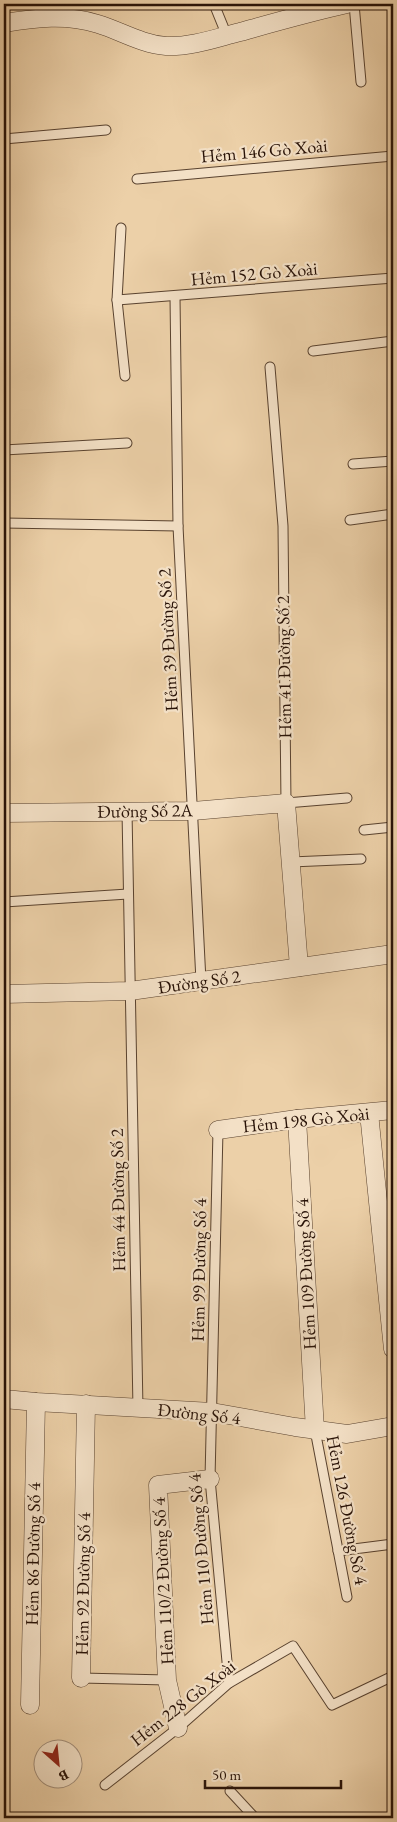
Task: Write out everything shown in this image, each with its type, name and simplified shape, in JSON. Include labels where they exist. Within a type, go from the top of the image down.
[{"type":"street","points":[[4,23],[39,11],[70,18],[82,12],[97,24],[137,40],[164,46],[184,45],[226,36],[328,6],[347,4]]},
{"type":"street","name":"Đường Số 2A","points":[[4,813],[193,811],[286,804]]},
{"type":"street","name":"Hẻm 41 Đường Số 2","points":[[286,804],[300,967]]},
{"type":"street","name":"Đường Số 2","points":[[4,994],[130,991],[393,954]]},
{"type":"street","name":"Hẻm 198 Gò Xoài","points":[[218,1130],[297,1119],[393,1110]]},
{"type":"street","points":[[370,1113],[393,1349]]},
{"type":"street","name":"Hẻm 109 Đường Số 4","points":[[297,1119],[315,1430]]},
{"type":"street","name":"Đường Số 4","points":[[4,1399],[138,1409],[212,1412],[347,1434],[393,1426]]},
{"type":"street","name":"Hẻm 86 Đường Số 4","points":[[30,1705],[36,1402]]},
{"type":"street","name":"Hẻm 92 Đường Số 4","points":[[81,1678],[86,1404]]},
{"type":"street","name":"Hẻm 110/2 Đường Số 4","points":[[178,1728],[168,1680],[158,1485],[210,1480]]},
{"type":"lane","points":[[214,4],[226,36]]},
{"type":"lane","points":[[354,4],[361,82]]},
{"type":"lane","points":[[4,140],[106,130]]},
{"type":"lane","name":"Hẻm 146 Gò Xoài","points":[[137,179],[393,156]]},
{"type":"lane","points":[[121,228],[117,300],[125,376]]},
{"type":"lane","name":"Hẻm 152 Gò Xoài","points":[[117,300],[175,297],[393,278]]},
{"type":"lane","name":"Hẻm 39 Đường Số 2","points":[[175,297],[178,526],[201,981]]},
{"type":"lane","points":[[313,350],[393,341]]},
{"type":"lane","name":"Hẻm 41 Đường Số 2","points":[[270,366],[283,526],[286,804]]},
{"type":"lane","points":[[4,450],[127,443]]},
{"type":"lane","points":[[353,464],[393,461]]},
{"type":"lane","points":[[350,520],[393,514]]},
{"type":"lane","points":[[4,523],[178,526]]},
{"type":"lane","points":[[286,804],[348,798]]},
{"type":"lane","name":"Hẻm 44 Đường Số 2","points":[[127,811],[138,1409]]},
{"type":"lane","points":[[364,830],[393,827]]},
{"type":"lane","points":[[291,862],[360,859]]},
{"type":"lane","points":[[4,902],[128,894]]},
{"type":"lane","name":"Hẻm 99 Đường Số 4","points":[[212,1412],[218,1130]]},
{"type":"lane","name":"Hẻm 110 Đường Số 4","points":[[212,1412],[210,1480],[229,1683]]},
{"type":"lane","name":"Hẻm 126 Đường Số 4","points":[[315,1430],[347,1597]]},
{"type":"lane","points":[[338,1551],[393,1544]]},
{"type":"lane","name":"Hẻm 228 Gò Xoài","points":[[105,1785],[178,1728],[229,1683],[293,1646],[332,1705],[393,1676]]},
{"type":"lane","name":"Hẻm 92 Đường Số 4","points":[[81,1678],[168,1680]]},
{"type":"lane","points":[[230,1791],[255,1818]]}]
